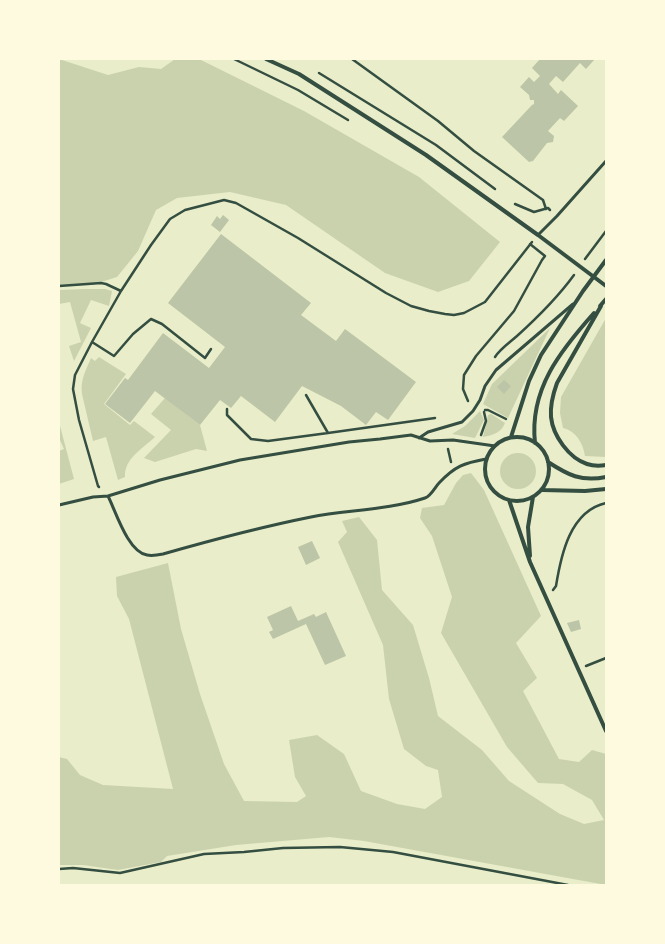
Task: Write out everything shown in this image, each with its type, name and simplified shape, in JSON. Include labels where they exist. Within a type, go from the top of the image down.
[{"type":"street","points":[[266,59],[298,74],[426,155],[538,235],[606,286]]},
{"type":"street","points":[[511,437],[529,381],[541,355],[576,301],[606,260]]},
{"type":"street","points":[[606,299],[559,378],[552,396],[551,417],[556,435],[573,455],[588,464],[606,465]]},
{"type":"street","points":[[535,443],[534,422],[541,391],[547,376],[569,341],[601,306]]},
{"type":"street","points":[[511,437],[520,437],[535,443],[541,448],[548,462],[549,472],[547,481],[542,490],[526,500],[509,500],[500,496],[491,489],[486,480],[485,469],[486,459],[495,446],[502,440],[511,437]]},
{"type":"street","points":[[548,462],[564,472],[576,477],[589,479],[606,477]]},
{"type":"street","points":[[542,490],[585,491],[606,489]]},
{"type":"street","points":[[530,562],[528,528],[533,497]]},
{"type":"street","points":[[509,500],[530,562],[606,731]]},
{"type":"lane","points":[[538,235],[606,161]]},
{"type":"lane","points":[[419,438],[428,432],[462,422],[473,411],[480,400],[485,386],[496,370],[576,301]]},
{"type":"lane","points":[[59,505],[93,496],[108,496],[160,480],[240,460],[349,442],[380,440],[411,435],[430,441],[453,440],[495,446]]},
{"type":"lane","points":[[108,496],[130,543],[139,551],[149,556],[163,554],[250,531],[312,517],[394,505],[427,497],[459,465],[470,461],[486,459]]},
{"type":"path","points":[[234,59],[298,90],[351,121]]},
{"type":"path","points":[[352,59],[438,121],[474,151],[544,200],[550,223]]},
{"type":"path","points":[[108,496],[98,486],[80,420],[73,389],[75,375],[92,342],[122,291],[170,219],[185,210],[224,200],[236,204],[248,209],[343,265],[386,293],[411,306],[454,315],[464,313],[485,302],[538,235]]},
{"type":"path","points":[[597,244],[606,231]]},
{"type":"path","points":[[468,401],[463,389],[464,375],[476,356],[514,311],[542,260],[546,256],[524,240]]},
{"type":"path","points":[[59,286],[101,283],[122,291]]},
{"type":"path","points":[[92,342],[114,356],[133,334],[151,319],[162,324],[205,358],[212,349]]},
{"type":"path","points":[[306,395],[328,433]]},
{"type":"path","points":[[228,408],[227,415],[252,439],[268,441],[442,418]]},
{"type":"path","points":[[545,596],[553,591],[556,586],[561,557],[571,532],[581,517],[593,507],[606,503]]},
{"type":"path","points":[[578,669],[606,658]]},
{"type":"path","points":[[59,869],[73,868],[120,873],[204,854],[283,848],[340,847],[393,852],[568,885]]},
{"type":"green space","points":[[59,59],[108,75],[139,67],[161,69],[175,59],[199,59],[304,111],[419,177],[500,242],[469,281],[438,292],[385,273],[286,205],[230,192],[177,198],[156,210],[138,251],[117,277],[92,285],[59,286]]},
{"type":"green space","points":[[105,289],[112,291],[109,306],[91,300],[80,323],[91,328],[74,361],[69,346],[81,342],[70,302],[59,304],[59,290]]},
{"type":"green space","points":[[606,318],[606,457],[585,456],[583,447],[578,438],[572,432],[563,428],[560,413],[561,397]]},
{"type":"green space","points":[[550,328],[508,418],[483,404],[492,384]]},
{"type":"green space","points":[[99,357],[126,374],[104,404],[130,425],[134,421],[155,437],[135,455],[127,465],[125,477],[118,480],[106,437],[93,441],[82,394],[85,371],[91,358],[95,361]]},
{"type":"green space","points":[[165,398],[200,425],[207,451],[196,449],[155,462],[144,458],[171,430],[151,414]]},
{"type":"green space","points":[[480,411],[484,420],[475,438],[452,434],[465,426]]},
{"type":"green space","points":[[491,414],[505,423],[496,433],[483,437],[488,415]]},
{"type":"green space","points":[[59,422],[74,479],[59,484],[59,451],[64,449],[59,438]]},
{"type":"green space","points":[[522,453],[531,458],[535,464],[535,478],[531,484],[522,489],[514,489],[505,484],[501,478],[500,467],[505,458],[511,454]]},
{"type":"green space","points":[[471,473],[484,490],[541,616],[516,643],[537,678],[523,691],[559,759],[579,762],[592,750],[606,754],[606,885],[364,841],[329,837],[236,845],[167,856],[161,862],[118,870],[83,865],[59,865],[59,757],[67,759],[80,775],[103,785],[173,789],[129,619],[117,596],[116,577],[168,563],[181,629],[200,694],[224,764],[244,801],[297,802],[306,796],[295,777],[289,740],[317,735],[344,754],[361,791],[397,804],[425,809],[442,797],[438,770],[426,766],[404,749],[389,699],[383,645],[338,542],[347,532],[342,521],[359,517],[377,540],[382,590],[413,625],[429,678],[438,716],[482,750],[509,781],[560,814],[584,824],[604,820],[592,800],[563,784],[538,783],[507,747],[441,633],[452,597],[432,536],[420,518],[422,508],[444,505],[456,483],[463,475]]},
{"type":"building","points":[[540,59],[595,59],[586,69],[580,63],[563,82],[556,76],[549,84],[558,94],[561,90],[578,106],[564,121],[560,118],[548,131],[554,136],[553,142],[547,143],[533,161],[529,162],[502,137],[534,104],[534,100],[530,100],[529,95],[520,87],[529,77],[534,82],[540,76],[532,68]]},
{"type":"building","points":[[223,215],[229,220],[220,232],[211,225],[217,216],[220,219]]},
{"type":"building","points":[[221,234],[311,303],[301,315],[336,341],[345,329],[416,382],[388,420],[376,412],[366,425],[341,406],[302,386],[275,422],[241,396],[231,408],[220,400],[200,425],[155,391],[130,423],[105,404],[125,378],[128,380],[163,333],[209,368],[225,347],[168,303]]},
{"type":"building","points":[[504,380],[511,386],[504,394],[497,387]]},
{"type":"building","points":[[312,541],[320,558],[306,565],[298,547]]},
{"type":"building","points":[[291,606],[298,621],[314,614],[316,617],[326,612],[346,656],[325,665],[306,624],[273,639],[269,632],[273,630],[267,617]]},
{"type":"building","points":[[579,620],[581,629],[571,632],[567,623]]}]
